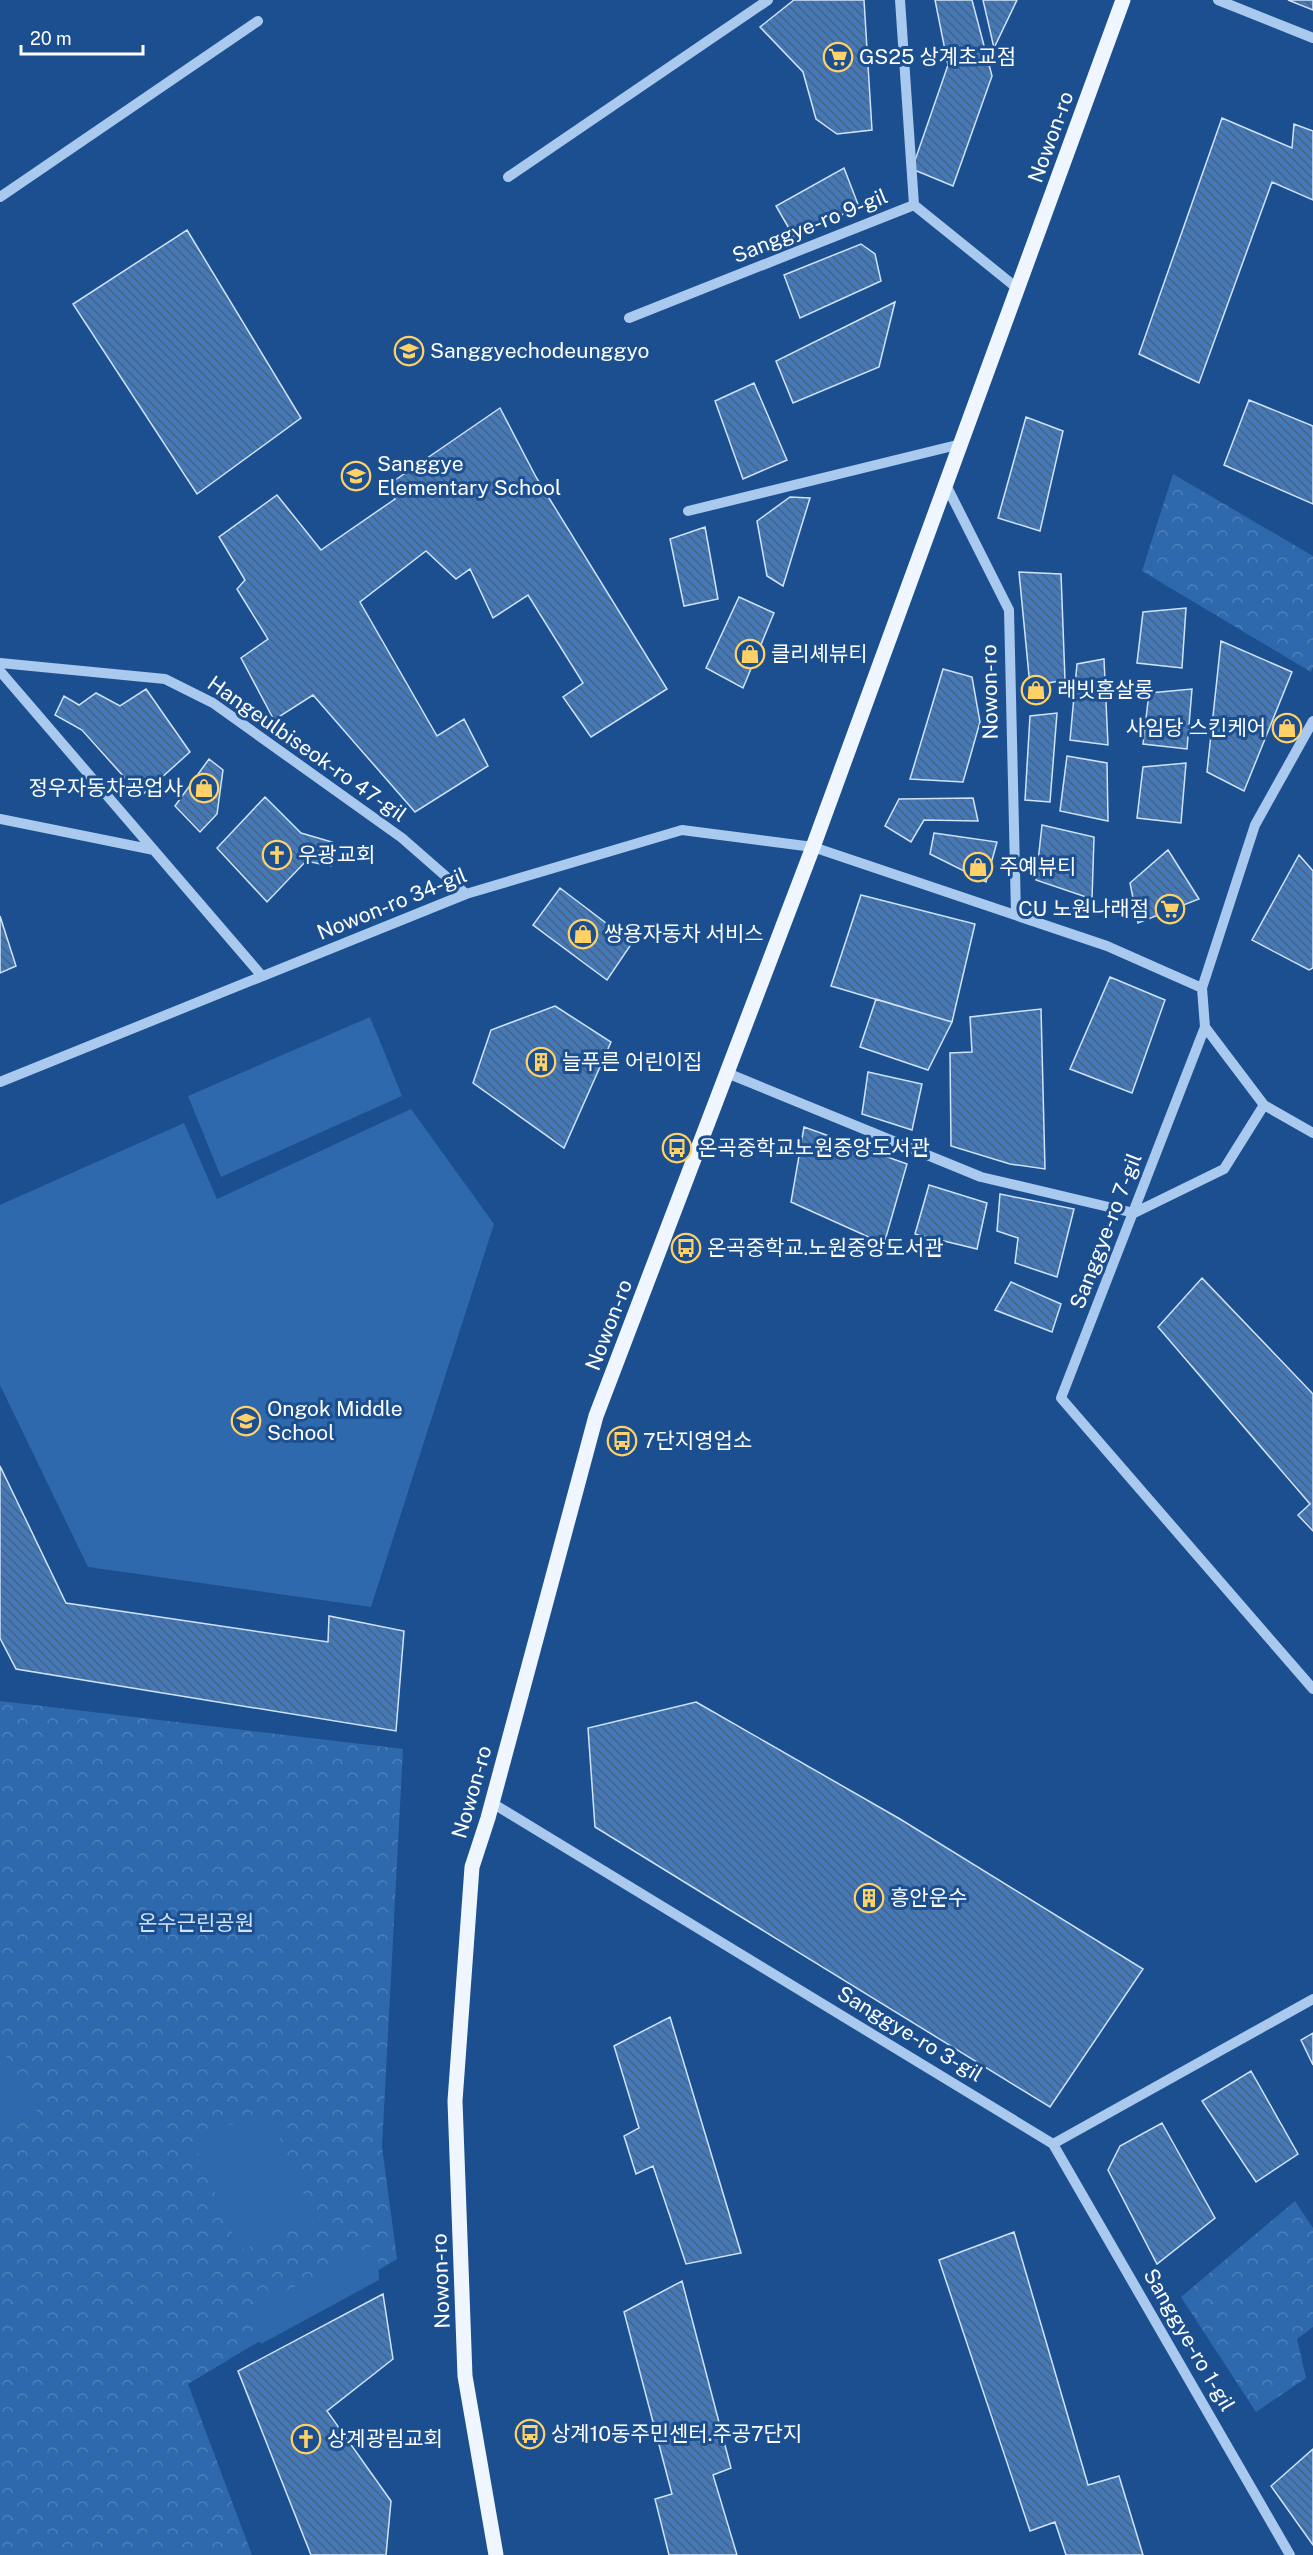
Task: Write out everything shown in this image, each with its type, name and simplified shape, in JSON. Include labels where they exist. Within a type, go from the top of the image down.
[{"type":"main road","name":"Nowon-ro","points":[[496,2555],[465,2376],[455,2101],[472,1867],[492,1803],[596,1416],[813,847],[1123,0]]},
{"type":"street","points":[[508,177],[768,0]]},
{"type":"street","name":"Sanggye-ro 9-gil","points":[[629,318],[915,206],[900,0]]},
{"type":"street","points":[[1218,0],[1313,38]]},
{"type":"street","points":[[0,197],[258,21]]},
{"type":"street","points":[[915,206],[1017,288]]},
{"type":"street","points":[[688,511],[961,444]]},
{"type":"street","name":"Nowon-ro","points":[[946,485],[1009,610],[1016,914]]},
{"type":"street","name":"Hangeulbiseok-ro 47-gil","points":[[0,663],[165,679],[203,698],[402,838],[466,894]]},
{"type":"street","points":[[0,671],[262,976]]},
{"type":"street","name":"Sanggye-ro 7-gil","points":[[1313,721],[1255,825],[1202,988],[1205,1027],[1061,1398],[1313,1689]]},
{"type":"street","points":[[0,819],[154,850]]},
{"type":"street","name":"Nowon-ro 34-gil","points":[[0,1082],[466,894],[682,830],[813,847]]},
{"type":"street","points":[[813,847],[1107,946],[1202,988]]},
{"type":"street","points":[[1205,1027],[1264,1105],[1313,1133]]},
{"type":"street","points":[[727,1073],[981,1177],[1134,1213],[1224,1169],[1264,1105]]},
{"type":"street","name":"Sanggye-ro 3-gil","points":[[492,1803],[1053,2144]]},
{"type":"street","points":[[1053,2144],[1313,1999]]},
{"type":"street","name":"Sanggye-ro 1-gil","points":[[1053,2144],[1290,2555]]},
{"type":"green space","points":[[1173,474],[1313,556],[1313,667],[1311,672],[1142,571]]},
{"type":"green space","points":[[370,1017],[402,1096],[221,1177],[188,1096]]},
{"type":"green space","points":[[411,1109],[494,1224],[371,1607],[88,1567],[0,1385],[0,1205],[184,1123],[217,1199]]},
{"type":"green space","name":"온수근린공원","points":[[0,1701],[403,1749],[382,2147],[397,2259],[188,2384],[252,2555],[0,2555]]},
{"type":"green space","points":[[0,2045],[38,2113],[0,2134]]},
{"type":"green space","points":[[267,2108],[315,2221],[240,2250],[193,2142]]},
{"type":"green space","points":[[1295,2201],[1313,2228],[1313,2327],[1297,2339],[1306,2378],[1256,2412],[1181,2297]]},
{"type":"green space","points":[[378,2243],[379,2280],[261,2344],[246,2312]]},
{"type":"building","points":[[794,0],[864,0],[872,130],[837,134],[816,119],[803,72],[760,27]]},
{"type":"building","points":[[935,0],[972,0],[992,76],[953,186],[912,169],[948,65]]},
{"type":"building","points":[[983,0],[1017,0],[994,48]]},
{"type":"building","points":[[1288,0],[1313,0],[1313,10]]},
{"type":"building","points":[[1222,118],[1292,148],[1294,124],[1313,131],[1313,200],[1272,182],[1199,383],[1139,354]]},
{"type":"building","points":[[844,168],[859,207],[794,237],[776,206]]},
{"type":"building","points":[[187,230],[301,418],[197,494],[73,304]]},
{"type":"building","points":[[861,244],[875,254],[881,281],[800,318],[784,275]]},
{"type":"building","points":[[895,302],[879,367],[793,403],[776,361]]},
{"type":"building","points":[[754,383],[787,460],[743,479],[715,401]]},
{"type":"building","points":[[1249,400],[1313,426],[1313,504],[1224,465]]},
{"type":"building","points":[[500,408],[536,477],[667,689],[591,737],[563,697],[583,683],[528,595],[493,618],[470,569],[456,579],[426,551],[360,602],[437,736],[464,719],[488,766],[415,812],[313,695],[274,720],[241,658],[268,639],[237,589],[245,580],[219,537],[277,495],[321,550],[395,499],[388,485]]},
{"type":"building","points":[[1026,417],[1063,431],[1040,531],[998,518]]},
{"type":"building","points":[[790,497],[810,498],[783,586],[767,576],[757,521]]},
{"type":"building","points":[[705,527],[718,599],[684,606],[670,539]]},
{"type":"building","points":[[1019,572],[1061,574],[1065,680],[1030,686]]},
{"type":"building","points":[[739,597],[774,613],[743,688],[706,668]]},
{"type":"building","points":[[1186,608],[1182,668],[1137,663],[1143,612]]},
{"type":"building","points":[[1221,641],[1292,672],[1244,791],[1207,772]]},
{"type":"building","points":[[1104,659],[1108,745],[1070,740],[1077,664]]},
{"type":"building","points":[[943,669],[972,677],[980,722],[963,782],[910,779]]},
{"type":"building","points":[[146,689],[190,752],[141,796],[82,730],[55,715],[64,696],[79,705],[96,693],[120,706]]},
{"type":"building","points":[[1192,689],[1187,749],[1143,744],[1149,693]]},
{"type":"building","points":[[1057,713],[1050,802],[1025,800],[1030,716]]},
{"type":"building","points":[[1067,756],[1107,763],[1108,821],[1060,811]]},
{"type":"building","name":"정우자동차공업사","points":[[209,759],[223,770],[217,814],[200,832],[175,806]]},
{"type":"building","points":[[1186,763],[1181,823],[1137,818],[1143,767]]},
{"type":"building","name":"우광교회","points":[[265,797],[301,833],[332,842],[331,866],[306,861],[267,902],[217,848]]},
{"type":"building","points":[[973,798],[978,821],[924,820],[911,842],[885,826],[899,799]]},
{"type":"building","points":[[1042,825],[1094,837],[1092,899],[1036,880]]},
{"type":"building","points":[[934,833],[997,842],[986,882],[930,854]]},
{"type":"building","points":[[1168,850],[1199,899],[1138,923],[1130,883]]},
{"type":"building","points":[[1299,855],[1313,871],[1313,968],[1309,970],[1252,940]]},
{"type":"building","name":"쌍용자동차 서비스","points":[[560,888],[632,943],[607,980],[533,925]]},
{"type":"building","points":[[861,895],[975,924],[952,1022],[831,986]]},
{"type":"building","points":[[0,916],[16,966],[0,973]]},
{"type":"building","points":[[1110,977],[1165,1000],[1132,1093],[1070,1069]]},
{"type":"building","points":[[876,999],[952,1022],[928,1070],[860,1047]]},
{"type":"building","name":"늘푸른 어린이집","points":[[555,1006],[611,1042],[564,1148],[473,1083],[491,1030]]},
{"type":"building","points":[[1041,1009],[1045,1169],[1010,1164],[951,1146],[950,1053],[972,1052],[970,1017]]},
{"type":"building","points":[[868,1072],[922,1084],[912,1130],[862,1114]]},
{"type":"building","points":[[804,1127],[907,1164],[884,1244],[791,1202]]},
{"type":"building","points":[[929,1185],[987,1203],[977,1249],[915,1234]]},
{"type":"building","points":[[1000,1194],[1074,1209],[1057,1277],[1015,1263],[1018,1238],[997,1231]]},
{"type":"building","points":[[1202,1278],[1313,1394],[1313,1531],[1298,1515],[1310,1504],[1158,1327]]},
{"type":"building","points":[[1011,1282],[1061,1304],[1052,1332],[995,1310]]},
{"type":"building","points":[[0,1466],[66,1603],[328,1642],[329,1616],[404,1631],[396,1731],[16,1669],[0,1638]]},
{"type":"building","name":"흥안운수","points":[[696,1702],[900,1819],[1143,1969],[1050,2107],[595,1827],[588,1728]]},
{"type":"building","points":[[670,2017],[741,2253],[686,2264],[653,2166],[636,2174],[624,2136],[639,2128],[614,2046]]},
{"type":"building","points":[[1313,2033],[1313,2065],[1301,2040]]},
{"type":"building","points":[[1251,2071],[1298,2154],[1256,2182],[1202,2101]]},
{"type":"building","points":[[1162,2123],[1215,2218],[1157,2264],[1108,2170],[1120,2146]]},
{"type":"building","points":[[1014,2232],[1088,2485],[1119,2476],[1143,2555],[1066,2555],[1055,2522],[1030,2531],[939,2260]]},
{"type":"building","points":[[682,2281],[731,2468],[713,2475],[737,2555],[669,2555],[655,2499],[672,2494],[624,2312]]},
{"type":"building","name":"상계광림교회","points":[[383,2294],[393,2359],[327,2411],[391,2501],[386,2555],[311,2555],[238,2371]]},
{"type":"building","points":[[1313,2449],[1313,2545],[1271,2486]]},
{"type":"place","name":"GS25 상계초교점","points":[[838,57]]},
{"type":"place","name":"Sanggyechodeunggyo","points":[[409,351]]},
{"type":"place","name":"Sanggye Elementary School","points":[[356,476]]},
{"type":"place","name":"클리셰뷰티","points":[[750,654]]},
{"type":"place","name":"래빗홈살롱","points":[[1036,690]]},
{"type":"place","name":"사임당 스킨케어","points":[[1287,728]]},
{"type":"place","name":"정우자동차공업사","points":[[204,788]]},
{"type":"place","name":"우광교회","points":[[277,855]]},
{"type":"place","name":"주예뷰티","points":[[978,867]]},
{"type":"place","name":"CU 노원나래점","points":[[1170,909]]},
{"type":"place","name":"쌍용자동차 서비스","points":[[583,934]]},
{"type":"place","name":"늘푸른 어린이집","points":[[541,1062]]},
{"type":"place","name":"온곡중학교노원중앙도서관","points":[[677,1148]]},
{"type":"place","name":"온곡중학교.노원중앙도서관","points":[[686,1248]]},
{"type":"place","name":"Ongok Middle School","points":[[246,1421]]},
{"type":"place","name":"7단지영업소","points":[[622,1441]]},
{"type":"place","name":"흥안운수","points":[[869,1898]]},
{"type":"place","name":"상계10동주민센터.주공7단지","points":[[530,2434]]},
{"type":"place","name":"상계광림교회","points":[[306,2439]]}]
